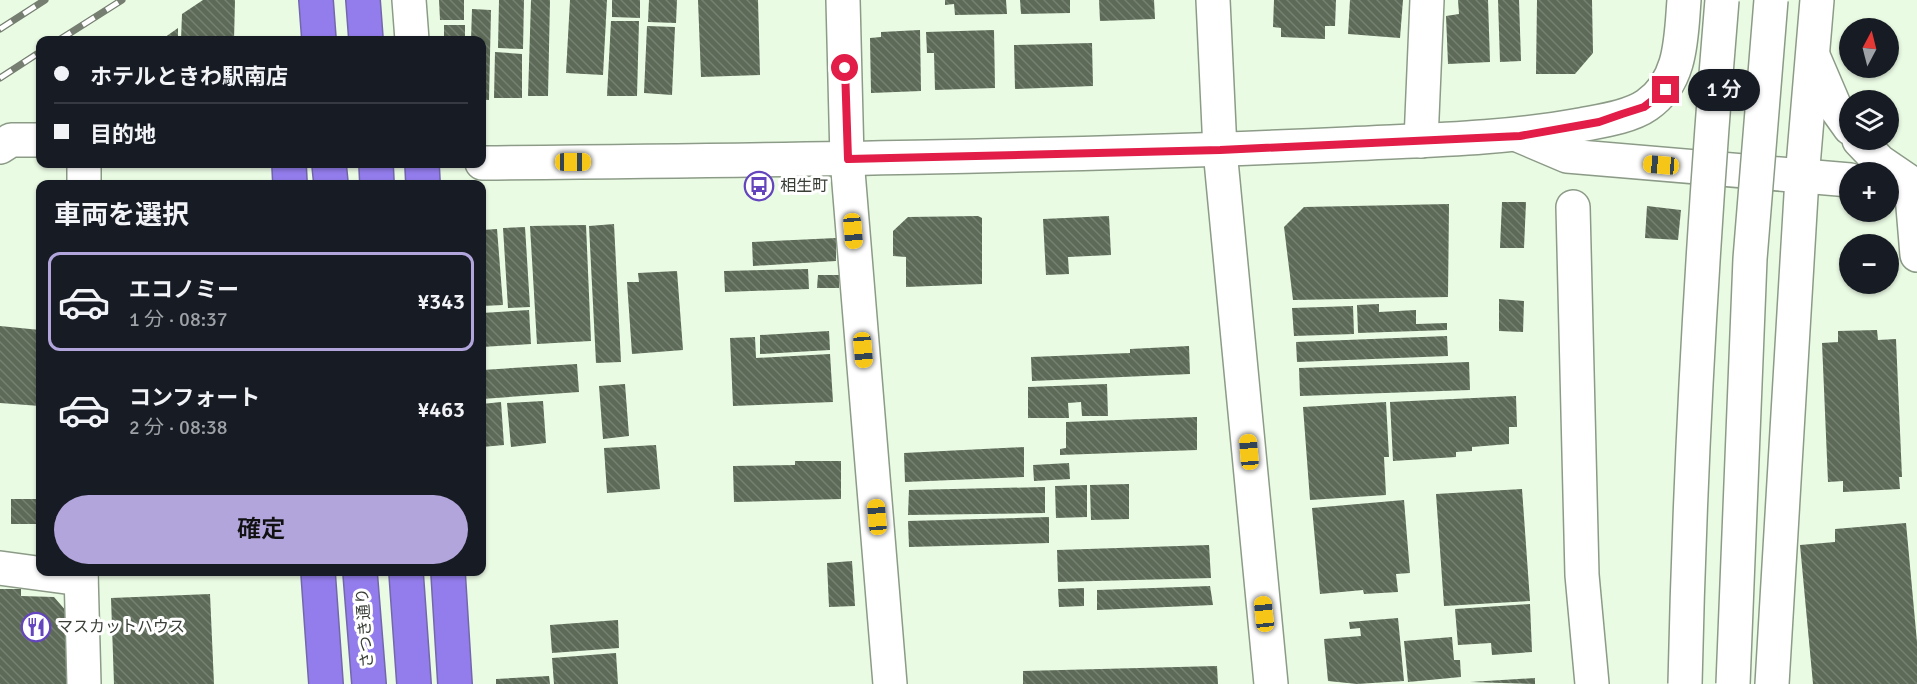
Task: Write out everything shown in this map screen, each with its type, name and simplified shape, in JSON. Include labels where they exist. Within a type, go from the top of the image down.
[{"type":"highway","points":[[316,0],[320,36]]},
{"type":"highway","points":[[363,0],[366,36]]},
{"type":"highway","points":[[318,576],[326,684]]},
{"type":"highway","name":"さつき通り","points":[[360,576],[369,684]]},
{"type":"highway","points":[[406,576],[414,684]]},
{"type":"highway","points":[[448,576],[455,684]]},
{"type":"street","points":[[409,0],[412,36]]},
{"type":"street","points":[[843,0],[848,159],[890,684]]},
{"type":"street","points":[[1213,0],[1220,150],[1271,684]]},
{"type":"street","points":[[1421,141],[1427,0]]},
{"type":"street","points":[[486,163],[848,159],[1220,150],[1520,136],[1599,122],[1644,107],[1666,90],[1679,54],[1684,0]]},
{"type":"street","points":[[1685,684],[1690,472],[1709,155],[1722,0]]},
{"type":"street","points":[[1733,684],[1750,259],[1771,0]]},
{"type":"street","points":[[1772,684],[1777,554],[1802,178],[1817,0]]},
{"type":"street","points":[[1812,53],[1834,107],[1839,114]]},
{"type":"street","points":[[1520,136],[1567,156],[1839,180]]},
{"type":"street","points":[[1869,150],[1906,183],[1917,255]]},
{"type":"street","points":[[1573,207],[1582,575],[1592,684]]},
{"type":"street","points":[[0,568],[36,571]]},
{"type":"street","points":[[81,576],[84,684]]},
{"type":"building","points":[[203,0],[235,0],[234,36],[181,36],[182,14]]},
{"type":"building","points":[[439,0],[464,0],[464,20],[440,20]]},
{"type":"building","points":[[499,0],[524,0],[523,49],[498,48]]},
{"type":"building","points":[[531,0],[550,0],[548,96],[528,96]]},
{"type":"building","points":[[570,0],[607,0],[603,75],[566,73]]},
{"type":"building","points":[[612,0],[640,0],[640,18],[612,17]]},
{"type":"building","points":[[649,0],[677,0],[676,23],[648,22]]},
{"type":"building","points":[[698,0],[758,0],[760,75],[701,77]]},
{"type":"building","points":[[945,0],[1006,0],[1007,14],[955,15],[954,4],[945,5]]},
{"type":"building","points":[[1020,0],[1070,0],[1070,13],[1021,14]]},
{"type":"building","points":[[1099,0],[1154,0],[1155,19],[1100,21]]},
{"type":"building","points":[[1274,0],[1336,0],[1335,26],[1325,26],[1325,39],[1281,37],[1281,28],[1273,27]]},
{"type":"building","points":[[1350,0],[1403,0],[1400,38],[1348,34]]},
{"type":"building","points":[[1458,0],[1488,0],[1490,62],[1448,64],[1446,16],[1459,14]]},
{"type":"building","points":[[1498,0],[1519,0],[1521,61],[1500,62]]},
{"type":"building","points":[[1537,0],[1592,0],[1593,53],[1575,74],[1536,74]]},
{"type":"building","points":[[472,9],[491,10],[489,100],[486,100],[486,36],[471,36]]},
{"type":"building","points":[[611,21],[639,21],[637,96],[607,96]]},
{"type":"building","points":[[444,25],[465,25],[465,36],[444,36]]},
{"type":"building","points":[[647,26],[675,27],[672,95],[644,93]]},
{"type":"building","points":[[178,28],[178,36],[167,36]]},
{"type":"building","points":[[920,30],[921,91],[871,93],[870,38],[881,37],[881,32]]},
{"type":"building","points":[[994,30],[995,88],[935,90],[934,53],[927,53],[926,32]]},
{"type":"building","points":[[1092,43],[1093,86],[1015,89],[1014,45]]},
{"type":"building","points":[[495,52],[522,54],[522,98],[494,98]]},
{"type":"building","points":[[1502,202],[1526,202],[1524,248],[1500,248]]},
{"type":"building","points":[[1449,204],[1448,297],[1293,300],[1284,227],[1304,207]]},
{"type":"building","points":[[1647,206],[1681,210],[1678,240],[1645,238]]},
{"type":"building","points":[[978,216],[982,218],[982,284],[906,287],[906,257],[893,256],[893,231],[908,217]]},
{"type":"building","points":[[1109,216],[1111,255],[1068,257],[1069,274],[1046,275],[1043,219]]},
{"type":"building","points":[[614,224],[621,362],[596,363],[589,226]]},
{"type":"building","points":[[586,225],[591,341],[537,344],[530,226]]},
{"type":"building","points":[[525,227],[530,307],[508,308],[503,228]]},
{"type":"building","points":[[497,229],[503,305],[486,306],[486,230]]},
{"type":"building","points":[[836,238],[836,261],[753,266],[752,242]]},
{"type":"building","points":[[808,269],[809,289],[725,292],[724,271]]},
{"type":"building","points":[[677,271],[683,350],[632,354],[627,282],[639,282],[638,273]]},
{"type":"building","points":[[818,275],[839,275],[839,288],[817,288]]},
{"type":"building","points":[[1499,299],[1524,301],[1523,332],[1499,331]]},
{"type":"building","points":[[1379,304],[1379,312],[1416,310],[1416,324],[1447,323],[1447,330],[1358,333],[1357,305]]},
{"type":"building","points":[[1353,306],[1354,334],[1294,336],[1292,308]]},
{"type":"building","points":[[529,310],[531,344],[486,347],[486,313]]},
{"type":"building","points":[[0,326],[36,330],[36,406],[0,403]]},
{"type":"building","points":[[1877,330],[1878,340],[1896,339],[1902,477],[1899,477],[1900,489],[1843,492],[1843,481],[1828,482],[1822,343],[1838,342],[1838,331]]},
{"type":"building","points":[[829,331],[830,350],[760,354],[760,335]]},
{"type":"building","points":[[1447,336],[1448,356],[1297,362],[1296,342]]},
{"type":"building","points":[[755,337],[756,358],[830,354],[833,402],[733,406],[730,338]]},
{"type":"building","points":[[1189,346],[1190,374],[1032,381],[1031,357],[1130,353],[1130,349]]},
{"type":"building","points":[[1469,362],[1470,390],[1300,396],[1299,368]]},
{"type":"building","points":[[577,364],[579,392],[486,399],[486,370]]},
{"type":"building","points":[[625,384],[629,436],[603,439],[599,386]]},
{"type":"building","points":[[1107,384],[1108,416],[1082,416],[1081,402],[1068,403],[1069,418],[1028,418],[1028,387]]},
{"type":"building","points":[[1516,396],[1517,427],[1509,427],[1509,444],[1472,447],[1472,451],[1456,452],[1456,457],[1393,461],[1390,402]]},
{"type":"building","points":[[543,401],[546,443],[511,447],[507,403]]},
{"type":"building","points":[[501,402],[504,445],[486,447],[486,404]]},
{"type":"building","points":[[1386,402],[1389,457],[1384,457],[1386,495],[1310,500],[1303,407]]},
{"type":"building","points":[[1197,417],[1197,450],[1060,455],[1060,449],[1066,448],[1066,422]]},
{"type":"building","points":[[656,445],[660,489],[607,493],[604,448]]},
{"type":"building","points":[[1024,447],[1024,477],[905,482],[904,453]]},
{"type":"building","points":[[795,461],[841,461],[841,499],[734,502],[733,466],[795,465]]},
{"type":"building","points":[[1069,463],[1070,479],[1034,481],[1033,465]]},
{"type":"building","points":[[1129,484],[1129,519],[1091,520],[1090,485]]},
{"type":"building","points":[[1087,485],[1087,517],[1056,518],[1055,486]]},
{"type":"building","points":[[1045,487],[1045,513],[908,515],[909,490]]},
{"type":"building","points":[[1522,489],[1530,601],[1444,606],[1436,494]]},
{"type":"building","points":[[11,499],[36,499],[36,524],[11,524]]},
{"type":"building","points":[[1404,500],[1410,573],[1396,574],[1398,592],[1364,594],[1363,590],[1320,594],[1312,508]]},
{"type":"building","points":[[1049,517],[1049,543],[909,547],[908,521]]},
{"type":"building","points":[[1906,523],[1917,642],[1917,684],[1813,684],[1800,545],[1835,542],[1835,529]]},
{"type":"building","points":[[1209,545],[1211,578],[1058,582],[1057,550]]},
{"type":"building","points":[[852,561],[855,606],[829,607],[827,563]]},
{"type":"building","points":[[1210,586],[1213,605],[1097,610],[1097,590]]},
{"type":"building","points":[[1084,588],[1084,606],[1059,607],[1058,589]]},
{"type":"building","points":[[0,589],[21,589],[21,596],[54,597],[67,612],[66,684],[0,684]]},
{"type":"building","points":[[210,594],[214,684],[114,684],[111,598]]},
{"type":"building","points":[[1530,604],[1532,652],[1492,655],[1491,643],[1458,645],[1455,609]]},
{"type":"building","points":[[1398,618],[1404,681],[1357,684],[1328,681],[1324,639],[1361,636],[1360,628],[1350,629],[1349,622]]},
{"type":"building","points":[[618,620],[619,648],[552,653],[550,625]]},
{"type":"building","points":[[1452,637],[1454,660],[1460,660],[1461,677],[1408,682],[1404,641]]},
{"type":"building","points":[[616,653],[618,684],[554,684],[552,658]]},
{"type":"building","points":[[1217,666],[1218,684],[1023,684],[1023,671]]},
{"type":"building","points":[[549,676],[550,684],[496,684],[496,679]]},
{"type":"building","points":[[1535,678],[1535,684],[1470,682]]},
{"type":"railway","points":[[0,29],[45,0]]},
{"type":"railway","points":[[65,36],[122,0]]},
{"type":"railway","points":[[0,78],[36,55]]},
{"type":"place","name":"相生町","points":[[759,186]]},
{"type":"place","name":"マスカットハウス","points":[[36,627]]},
{"type":"route","points":[[845,68],[848,159],[1220,150],[1520,136],[1599,122],[1644,107],[1666,90]]}]
